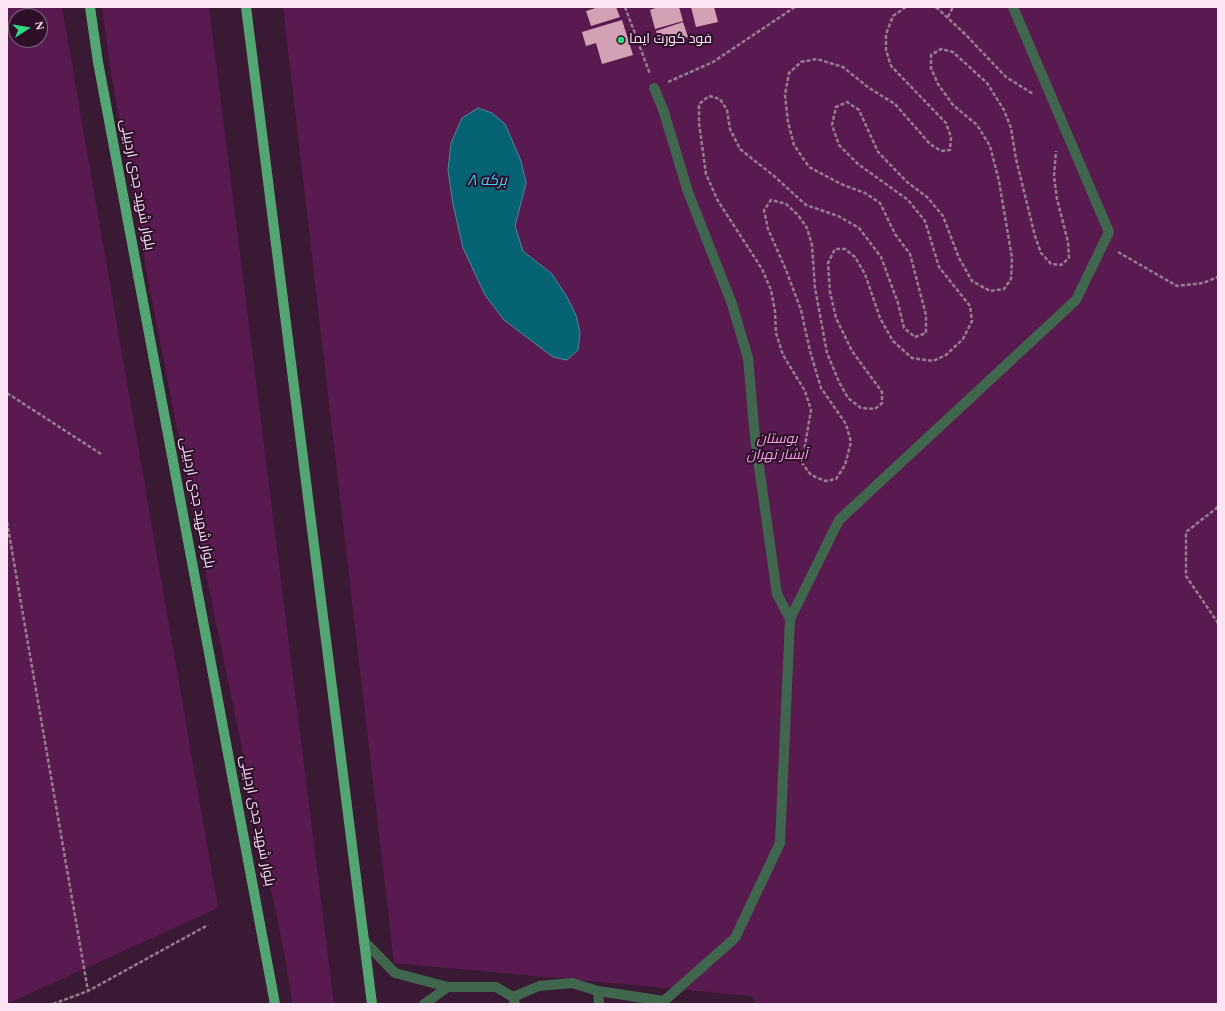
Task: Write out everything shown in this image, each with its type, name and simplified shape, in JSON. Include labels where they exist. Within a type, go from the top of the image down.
[{"type":"main road","name":"بلوار شهید جدی اردبیلی","points":[[90,7],[98,62],[275,1004]]},
{"type":"main road","points":[[246,7],[372,1004]]},
{"type":"street","points":[[364,941],[395,973],[448,987],[496,987],[514,1000],[539,986],[572,983],[598,991],[664,1002],[735,938],[780,843],[790,619],[839,520],[1076,300],[1109,232],[1013,7]]},
{"type":"street","points":[[654,88],[663,109],[688,192],[732,304],[748,358],[755,438],[777,594],[790,619]]},
{"type":"street","points":[[424,1004],[448,987]]},
{"type":"street","points":[[598,991],[598,1004]]},
{"type":"path","points":[[626,7],[654,88],[713,62],[795,7]]},
{"type":"path","points":[[906,7],[893,16],[886,34],[886,50],[891,66],[946,124],[951,137],[950,150],[941,151],[930,144],[895,104],[869,88],[843,67],[818,59],[801,62],[789,73],[785,95],[788,122],[794,146],[809,167],[841,184],[865,193],[880,203],[895,234],[910,254],[926,315],[926,333],[915,337],[904,328],[898,303],[881,256],[859,228],[838,216],[806,205],[774,176],[740,149],[730,129],[727,110],[720,99],[709,96],[699,104],[699,123],[706,174],[718,201],[762,269],[771,290],[775,311],[776,333],[783,355],[805,391],[811,410],[802,463],[811,475],[825,481],[836,479],[846,464],[851,442],[846,424],[821,388],[810,351],[801,310],[786,270],[768,229],[764,210],[770,200],[786,204],[798,215],[807,228],[812,245],[815,288],[827,353],[839,382],[848,398],[861,408],[875,409],[882,403],[882,392],[852,351],[836,318],[830,292],[828,263],[835,249],[845,248],[855,257],[864,274],[880,318],[893,341],[912,358],[933,361],[946,355],[962,339],[972,321],[970,306],[939,267],[925,221],[908,200],[858,164],[839,145],[832,125],[836,107],[847,102],[859,110],[878,152],[907,182],[927,197],[943,216],[959,258],[972,281],[990,291],[1004,289],[1011,279],[1012,258],[999,181],[990,146],[977,125],[952,105],[938,84],[931,68],[931,55],[941,49],[953,52],[987,83],[1004,110],[1011,128],[1016,159],[1035,236],[1041,253],[1051,264],[1061,265],[1069,258],[1069,250],[1057,199],[1054,176],[1056,148]]},
{"type":"path","points":[[936,7],[948,17],[1006,77],[1038,100]]},
{"type":"path","points":[[948,17],[953,7]]},
{"type":"path","points":[[1104,243],[1177,286],[1203,283],[1218,276]]},
{"type":"path","points":[[7,393],[101,454]]},
{"type":"path","points":[[1218,507],[1186,532],[1186,576],[1218,623]]},
{"type":"path","points":[[7,522],[88,991]]},
{"type":"path","points":[[53,1004],[88,991],[208,924]]},
{"type":"green space","points":[[7,7],[62,7],[218,908],[7,1004]]},
{"type":"green space","points":[[102,7],[209,7],[334,1004],[292,1004],[286,962],[194,516],[149,285],[110,67]]},
{"type":"green space","name":"بوستان آبشار تهران","points":[[283,7],[1218,7],[1218,1004],[755,1004],[752,996],[394,963]]},
{"type":"water","name":"برکه ۸","points":[[478,108],[492,113],[505,124],[521,161],[526,183],[515,226],[523,251],[552,274],[567,297],[576,315],[580,333],[578,350],[567,360],[553,357],[504,320],[485,295],[463,248],[453,204],[448,170],[451,143],[462,118]]},
{"type":"building","points":[[599,7],[616,7],[620,17],[591,26],[586,11]]},
{"type":"building","points":[[658,7],[679,7],[683,21],[655,29],[650,10]]},
{"type":"building","points":[[691,7],[714,7],[718,22],[696,27]]},
{"type":"building","points":[[622,20],[633,55],[602,64],[596,43],[586,46],[582,32]]},
{"type":"building","points":[[683,22],[688,37],[660,45],[656,31]]},
{"type":"place","name":"فود کورت ایما","points":[[621,40]]}]
